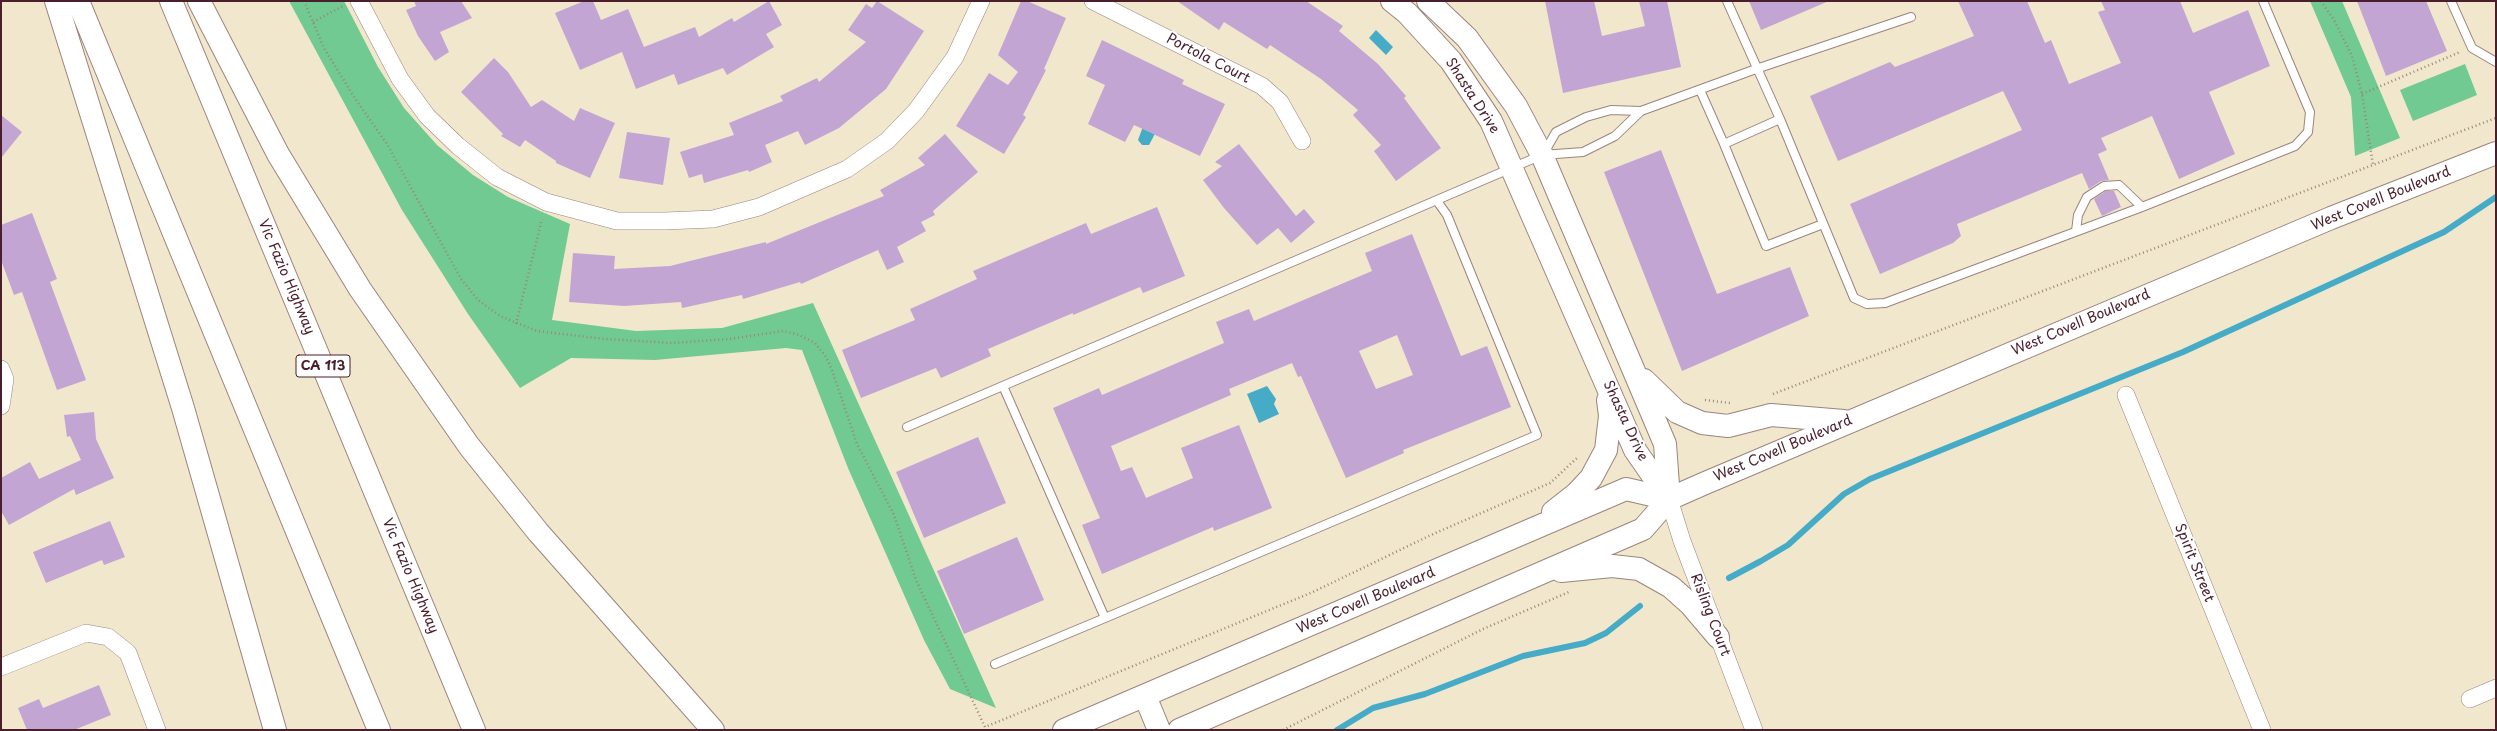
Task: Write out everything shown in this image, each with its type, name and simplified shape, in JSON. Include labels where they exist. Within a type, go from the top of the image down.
[{"type":"main road","points":[[56,1],[183,408],[276,730]]},
{"type":"main road","points":[[78,1],[379,730]]},
{"type":"main road","name":"Vic Fazio Highway","points":[[171,1],[474,730]]},
{"type":"main road","points":[[199,1],[282,161],[360,289],[469,446],[538,532],[713,730]]},
{"type":"main road","name":"Shasta Drive","points":[[1392,1],[1407,13],[1451,61],[1491,121],[1513,167],[1637,454],[1669,499]]},
{"type":"main road","name":"Shasta Drive","points":[[1428,1],[1467,38],[1516,106],[1542,155],[1636,372],[1665,444],[1669,499]]},
{"type":"main road","name":"West Covell Boulevard","points":[[1179,730],[1643,529],[1669,499],[1848,421],[2324,221],[2496,153]]},
{"type":"main road","points":[[1636,372],[1678,412],[1702,422],[1728,426],[1771,415],[1848,421]]},
{"type":"main road","points":[[1533,528],[1576,494],[1591,478],[1606,450],[1610,416],[1604,379]]},
{"type":"main road","name":"West Covell Boulevard","points":[[1064,730],[1626,489],[1669,499]]},
{"type":"main road","points":[[1546,572],[1612,566],[1639,569],[1671,587],[1690,604],[1718,637]]},
{"type":"main road","points":[[1145,696],[1159,730]]},
{"type":"street","points":[[353,3],[400,79],[427,116],[458,146],[497,176],[546,202],[618,221],[665,221],[713,219],[759,207],[848,169],[886,141],[916,111],[955,57],[981,1]]},
{"type":"street","name":"Portola Court","points":[[1093,1],[1262,86],[1280,102],[1302,141]]},
{"type":"street","points":[[1,369],[5,379],[1,406]]},
{"type":"street","name":"Spirit Street","points":[[2126,395],[2262,730]]},
{"type":"street","name":"Risling Court","points":[[1669,499],[1682,541],[1754,730]]},
{"type":"street","points":[[1,667],[86,633],[108,637],[128,652],[157,730]]},
{"type":"street","points":[[2470,698],[2496,688]]},
{"type":"lane","points":[[1727,1],[1756,69],[1780,118],[1854,298],[1867,304],[1885,303],[2142,207],[2295,146],[2308,132],[2310,112],[2263,1]]},
{"type":"lane","points":[[2451,1],[2472,48],[2496,62]]},
{"type":"lane","points":[[1542,155],[1556,132],[1586,117],[1611,110],[1642,111],[1756,69],[1911,17]]},
{"type":"lane","points":[[1700,90],[1766,246],[1823,224]]},
{"type":"lane","points":[[907,427],[1542,155],[1582,152],[1615,136],[1642,111]]},
{"type":"lane","points":[[1724,144],[1780,118]]},
{"type":"lane","points":[[2076,231],[2078,215],[2087,197],[2104,186],[2119,184],[2142,207]]},
{"type":"lane","points":[[995,664],[1536,435],[1447,215],[1437,201]]},
{"type":"lane","points":[[1003,386],[1105,618]]},
{"type":"path","points":[[304,1],[324,48],[354,97],[387,144],[461,278],[478,300],[500,316],[516,324],[537,331],[605,339],[672,342],[728,339],[783,332],[800,335],[814,343],[826,357],[832,370],[857,444],[894,515],[916,580],[985,727],[1313,592],[1431,535],[1550,483],[1579,455]]},
{"type":"path","points":[[2321,1],[2334,20],[2352,56],[2362,94],[2373,165]]},
{"type":"path","points":[[313,22],[353,3]]},
{"type":"path","points":[[2362,94],[2472,48]]},
{"type":"path","points":[[1766,396],[2496,118]]},
{"type":"path","points":[[516,324],[546,202]]},
{"type":"path","points":[[1702,400],[1738,404]]},
{"type":"path","points":[[1283,730],[1483,629],[1573,591]]},
{"type":"green space","points":[[289,1],[344,1],[378,67],[404,108],[437,145],[473,175],[508,197],[570,224],[552,320],[636,331],[722,328],[813,303],[996,708],[950,689],[924,640],[848,468],[802,350],[786,348],[655,360],[571,358],[520,388],[468,314],[402,210]]},
{"type":"green space","points":[[2310,1],[2342,1],[2400,138],[2355,156],[2351,97]]},
{"type":"green space","points":[[2465,64],[2477,95],[2413,121],[2400,90]]},
{"type":"water","points":[[1376,30],[1393,47],[1386,55],[1369,38]]},
{"type":"water","points":[[1144,124],[1158,128],[1149,145],[1142,145],[1138,140]]},
{"type":"water","points":[[1267,386],[1276,399],[1274,404],[1279,414],[1259,423],[1247,394]]},
{"type":"building","points":[[414,1],[461,1],[472,18],[440,32],[449,52],[435,61],[418,36],[406,10],[416,6]]},
{"type":"building","points":[[584,1],[593,1],[601,20],[628,9],[644,47],[695,27],[699,37],[732,18],[734,22],[769,1],[782,25],[766,34],[774,47],[727,75],[723,68],[678,85],[674,74],[636,89],[622,52],[580,70],[555,13]]},
{"type":"building","points":[[877,1],[924,31],[886,89],[839,128],[805,145],[798,131],[765,145],[772,162],[749,172],[748,170],[704,183],[702,174],[689,178],[680,152],[734,135],[729,123],[783,101],[780,96],[817,78],[819,82],[866,42],[848,30],[866,4],[872,8]]},
{"type":"building","points":[[1021,1],[1027,1],[1066,18],[1044,69],[1046,70],[1023,115],[1026,117],[1004,154],[956,126],[989,73],[1008,85],[1018,72],[998,55]]},
{"type":"building","points":[[1177,1],[1306,1],[1343,26],[1339,31],[1378,64],[1406,96],[1404,98],[1441,148],[1396,181],[1374,151],[1381,145],[1353,115],[1358,110],[1321,79],[1270,45],[1267,49],[1224,22],[1219,30]]},
{"type":"building","points":[[1545,1],[1594,1],[1602,36],[1645,26],[1639,1],[1667,1],[1681,67],[1563,93]]},
{"type":"building","points":[[1749,1],[1829,1],[1761,30]]},
{"type":"building","points":[[1958,1],[2027,1],[2045,43],[2051,40],[2069,84],[2121,63],[2098,12],[2105,10],[2101,1],[2180,1],[2193,33],[2248,10],[2270,66],[2209,92],[2235,154],[2179,179],[2152,116],[2101,138],[2107,150],[2098,154],[2109,180],[2101,181],[2089,189],[2082,173],[1957,224],[1961,236],[1953,243],[1880,274],[1850,204],[2022,130],[2003,91],[1838,161],[1810,96],[1890,62],[1895,67],[1974,36]]},
{"type":"building","points":[[2357,1],[2426,1],[2447,51],[2386,76]]},
{"type":"building","points":[[1102,40],[1184,80],[1182,84],[1225,104],[1200,156],[1134,125],[1125,142],[1088,124],[1105,85],[1086,76]]},
{"type":"building","points":[[494,58],[508,72],[531,107],[542,100],[574,121],[580,108],[615,123],[590,178],[556,163],[556,161],[525,140],[520,147],[501,136],[503,134],[461,92]]},
{"type":"building","points":[[1,115],[22,132],[1,158]]},
{"type":"building","points":[[627,132],[670,138],[663,185],[619,178]]},
{"type":"building","points":[[945,134],[978,172],[933,211],[935,215],[921,222],[926,231],[897,247],[904,262],[887,270],[878,250],[801,284],[800,282],[743,299],[742,295],[682,308],[681,302],[624,306],[569,302],[573,253],[615,256],[614,269],[670,266],[766,242],[766,244],[884,196],[880,190],[925,165],[918,158]]},
{"type":"building","points":[[1239,144],[1296,216],[1304,209],[1315,222],[1291,243],[1278,228],[1257,245],[1224,208],[1203,180],[1222,166],[1215,162]]},
{"type":"building","points":[[1661,150],[1717,294],[1790,267],[1809,316],[1682,371],[1604,172]]},
{"type":"building","points":[[2106,191],[2114,191],[2121,207],[2102,216],[2094,199]]},
{"type":"building","points":[[1157,207],[1185,276],[1143,293],[1140,287],[1073,315],[1073,313],[988,349],[991,356],[941,378],[936,368],[861,398],[842,350],[915,320],[910,309],[977,279],[973,271],[1086,223],[1091,234]]},
{"type":"building","points":[[32,213],[57,279],[50,282],[86,380],[57,390],[22,292],[14,295],[1,260],[1,225]]},
{"type":"building","points":[[1412,234],[1461,356],[1487,346],[1511,407],[1403,450],[1404,453],[1346,478],[1301,376],[1298,377],[1292,363],[1229,389],[1231,395],[1111,446],[1121,471],[1132,467],[1146,498],[1193,478],[1181,448],[1239,425],[1272,508],[1214,531],[1213,527],[1102,574],[1082,525],[1100,518],[1053,408],[1099,388],[1102,395],[1224,343],[1216,322],[1249,309],[1254,321],[1372,271],[1365,253]],"holes":[[[1397,335],[1413,375],[1376,389],[1359,351]]]},
{"type":"building","points":[[94,412],[96,439],[114,478],[76,495],[74,489],[9,525],[1,511],[1,478],[30,462],[39,479],[81,460],[70,436],[67,437],[64,415]]},
{"type":"building","points":[[978,437],[1006,503],[924,538],[896,472]]},
{"type":"building","points":[[110,521],[125,557],[104,565],[102,560],[46,583],[33,552]]},
{"type":"building","points":[[1017,537],[1044,600],[964,634],[937,571]]},
{"type":"building","points":[[99,685],[111,715],[74,730],[27,730],[18,708],[39,699],[43,708]]},
{"type":"waterway","points":[[1729,578],[1788,545],[1844,494],[1870,479],[2183,352],[2444,232],[2496,197]]},
{"type":"waterway","points":[[1337,730],[1373,708],[1425,694],[1523,656],[1585,643],[1606,633],[1640,606]]}]
